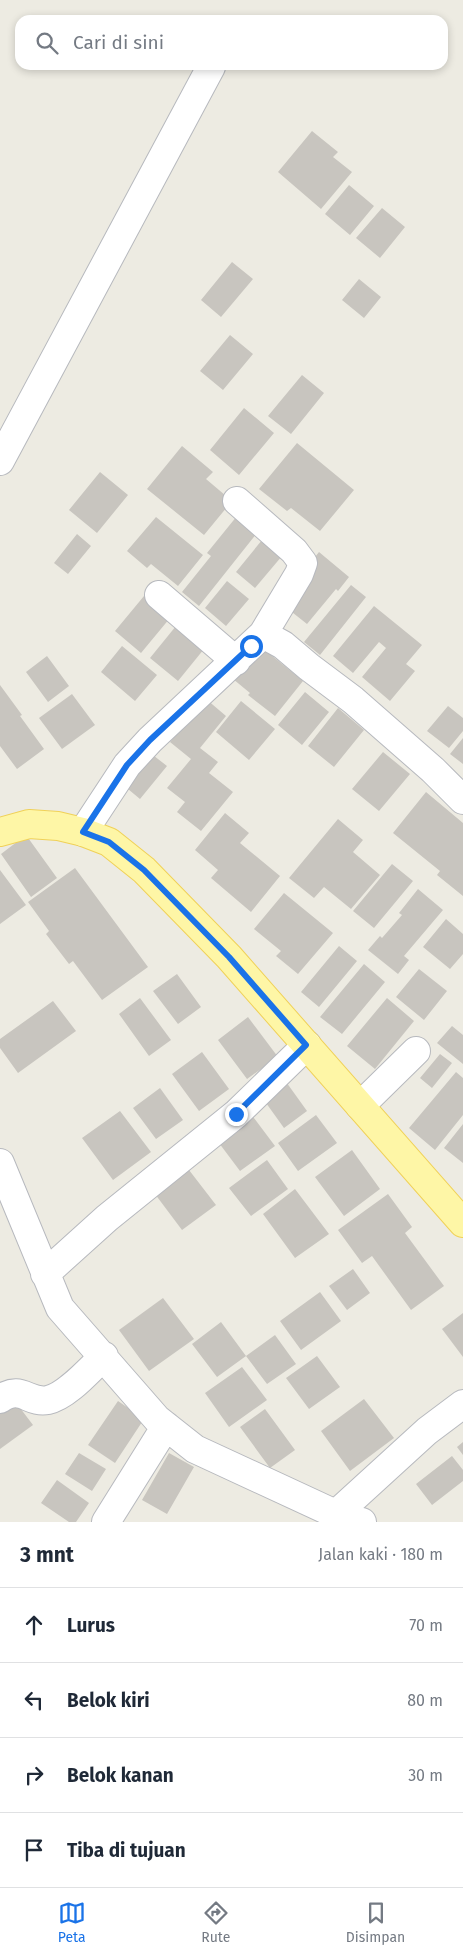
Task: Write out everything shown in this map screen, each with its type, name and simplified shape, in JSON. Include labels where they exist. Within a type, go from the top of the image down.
[{"type":"main road","points":[[0,832],[29,824],[58,826],[83,832],[109,842],[144,870],[229,957],[463,1223]]},
{"type":"street","points":[[0,461],[209,70]]},
{"type":"street","points":[[83,832],[127,765],[150,740],[263,634],[299,574],[303,563],[294,551],[237,501]]},
{"type":"street","points":[[159,595],[236,661]]},
{"type":"street","points":[[263,634],[283,645],[353,700],[463,799]]},
{"type":"street","points":[[45,1274],[107,1218],[236,1114],[306,1045]]},
{"type":"street","points":[[360,1106],[416,1051]]},
{"type":"street","points":[[0,1163],[60,1308],[104,1356],[157,1419],[195,1449],[336,1514],[362,1522]]},
{"type":"street","points":[[0,1399],[7,1394],[22,1393],[34,1399],[49,1400],[58,1396],[79,1380],[104,1356]]},
{"type":"street","points":[[336,1514],[427,1432],[463,1404]]},
{"type":"street","points":[[106,1522],[166,1426]]},
{"type":"building","points":[[312,131],[338,152],[333,157],[352,172],[321,209],[278,172]]},
{"type":"building","points":[[349,185],[374,206],[350,235],[325,214]]},
{"type":"building","points":[[382,208],[405,227],[380,258],[356,238]]},
{"type":"building","points":[[232,262],[253,279],[221,317],[201,300]]},
{"type":"building","points":[[359,279],[381,297],[364,318],[342,300]]},
{"type":"building","points":[[230,335],[253,354],[223,390],[200,371]]},
{"type":"building","points":[[302,375],[324,393],[291,434],[268,416]]},
{"type":"building","points":[[244,408],[274,433],[239,475],[210,450]]},
{"type":"building","points":[[297,443],[354,490],[320,531],[291,508],[287,511],[259,489]]},
{"type":"building","points":[[182,446],[213,472],[206,479],[232,501],[204,535],[147,489]]},
{"type":"building","points":[[100,472],[128,495],[97,533],[69,510]]},
{"type":"building","points":[[237,516],[257,533],[199,606],[182,592],[211,556],[207,553]]},
{"type":"building","points":[[156,517],[203,555],[178,586],[151,564],[147,568],[127,551]]},
{"type":"building","points":[[77,534],[91,546],[68,574],[54,563]]},
{"type":"building","points":[[262,540],[282,556],[255,588],[236,572]]},
{"type":"building","points":[[319,552],[349,577],[338,591],[336,589],[307,624],[283,605]]},
{"type":"building","points":[[227,581],[249,599],[226,626],[205,608]]},
{"type":"building","points":[[351,585],[366,597],[320,655],[304,642]]},
{"type":"building","points":[[144,596],[170,618],[141,653],[115,631]]},
{"type":"building","points":[[374,606],[422,645],[406,664],[415,671],[390,701],[362,677],[386,648],[379,642],[353,673],[333,656]]},
{"type":"building","points":[[176,626],[204,649],[178,681],[150,658]]},
{"type":"building","points":[[122,646],[157,675],[135,701],[101,672]]},
{"type":"building","points":[[260,646],[303,681],[275,716],[248,695],[250,693],[233,679]]},
{"type":"building","points":[[47,656],[69,686],[48,702],[26,672]]},
{"type":"building","points":[[0,685],[44,749],[17,769],[0,746]]},
{"type":"building","points":[[305,692],[329,712],[302,745],[278,725]]},
{"type":"building","points":[[72,694],[95,725],[62,749],[39,718]]},
{"type":"building","points":[[206,699],[226,716],[200,748],[218,762],[209,773],[233,792],[201,831],[177,812],[185,802],[167,788],[191,759],[170,742]]},
{"type":"building","points":[[241,701],[275,729],[249,760],[216,732]]},
{"type":"building","points":[[448,706],[463,718],[463,731],[449,748],[427,731]]},
{"type":"building","points":[[338,708],[364,730],[334,767],[308,746]]},
{"type":"building","points":[[463,738],[463,764],[450,754]]},
{"type":"building","points":[[149,752],[167,766],[140,799],[122,784]]},
{"type":"building","points":[[383,752],[410,774],[379,811],[352,789]]},
{"type":"building","points":[[426,792],[463,823],[463,896],[437,875],[440,871],[393,833]]},
{"type":"building","points":[[225,813],[249,833],[240,843],[280,876],[251,912],[211,878],[218,870],[195,850]]},
{"type":"building","points":[[338,819],[363,840],[353,852],[380,875],[351,909],[324,887],[314,898],[289,878]]},
{"type":"building","points":[[26,835],[57,878],[31,897],[1,854]]},
{"type":"building","points":[[392,864],[413,881],[374,928],[353,911]]},
{"type":"building","points":[[75,868],[148,967],[102,1000],[73,961],[69,964],[46,934],[49,931],[28,902]]},
{"type":"building","points":[[0,870],[26,905],[0,924]]},
{"type":"building","points":[[418,889],[443,910],[404,956],[409,960],[398,974],[368,950],[380,936],[382,938],[402,915],[399,913]]},
{"type":"building","points":[[284,893],[333,933],[298,974],[276,956],[281,951],[254,929]]},
{"type":"building","points":[[446,919],[463,934],[463,954],[450,969],[423,947]]},
{"type":"building","points":[[339,946],[357,961],[319,1007],[301,992]]},
{"type":"building","points":[[364,964],[385,982],[342,1034],[320,1017]]},
{"type":"building","points":[[419,969],[447,991],[424,1020],[396,997]]},
{"type":"building","points":[[177,974],[201,1007],[178,1024],[153,991]]},
{"type":"building","points":[[140,998],[171,1040],[149,1056],[119,1014]]},
{"type":"building","points":[[387,998],[414,1021],[375,1069],[347,1046]]},
{"type":"building","points":[[53,1001],[76,1031],[18,1073],[0,1048],[0,1039]]},
{"type":"building","points":[[248,1017],[278,1057],[247,1079],[218,1040]]},
{"type":"building","points":[[452,1026],[463,1035],[463,1064],[437,1043]]},
{"type":"building","points":[[202,1052],[229,1089],[199,1111],[172,1074]]},
{"type":"building","points":[[440,1054],[452,1063],[432,1088],[420,1078]]},
{"type":"building","points":[[456,1072],[463,1078],[463,1115],[435,1150],[409,1128]]},
{"type":"building","points":[[284,1079],[307,1111],[284,1128],[261,1096]]},
{"type":"building","points":[[160,1088],[183,1120],[156,1139],[133,1108]]},
{"type":"building","points":[[120,1111],[151,1152],[113,1180],[82,1138]]},
{"type":"building","points":[[251,1114],[275,1146],[240,1171],[216,1139]]},
{"type":"building","points":[[316,1115],[337,1143],[298,1171],[278,1143]]},
{"type":"building","points":[[463,1124],[463,1163],[444,1148]]},
{"type":"building","points":[[352,1150],[380,1189],[344,1216],[315,1177]]},
{"type":"building","points":[[267,1160],[288,1189],[251,1216],[229,1188]]},
{"type":"building","points":[[189,1170],[216,1205],[182,1230],[155,1194]]},
{"type":"building","points":[[295,1189],[329,1234],[295,1258],[263,1214]]},
{"type":"building","points":[[388,1194],[412,1227],[405,1233],[444,1286],[411,1310],[372,1256],[362,1263],[338,1230]]},
{"type":"building","points":[[353,1269],[370,1293],[347,1310],[329,1286]]},
{"type":"building","points":[[320,1292],[341,1321],[301,1350],[280,1321]]},
{"type":"building","points":[[163,1298],[194,1339],[149,1371],[119,1330]]},
{"type":"building","points":[[463,1313],[463,1357],[442,1329]]},
{"type":"building","points":[[221,1322],[246,1356],[217,1377],[192,1344]]},
{"type":"building","points":[[275,1335],[296,1364],[267,1384],[246,1356]]},
{"type":"building","points":[[317,1356],[340,1387],[309,1409],[286,1378]]},
{"type":"building","points":[[242,1367],[267,1400],[229,1427],[205,1393]]},
{"type":"building","points":[[364,1399],[394,1438],[350,1471],[321,1431]]},
{"type":"building","points":[[14,1400],[33,1425],[0,1449],[0,1411]]},
{"type":"building","points":[[118,1401],[144,1419],[115,1463],[88,1445]]},
{"type":"building","points":[[265,1409],[295,1450],[270,1468],[240,1427]]},
{"type":"building","points":[[463,1442],[463,1455],[457,1447]]},
{"type":"building","points":[[79,1453],[106,1469],[92,1491],[65,1474]]},
{"type":"building","points":[[169,1453],[194,1467],[167,1514],[142,1500]]},
{"type":"building","points":[[452,1456],[463,1470],[463,1481],[432,1505],[416,1484]]},
{"type":"building","points":[[57,1480],[89,1503],[76,1522],[69,1522],[41,1503]]},
{"type":"route","points":[[236,1114],[306,1045],[229,957],[144,870],[109,842],[83,832],[127,765],[150,740],[251,646]]}]
